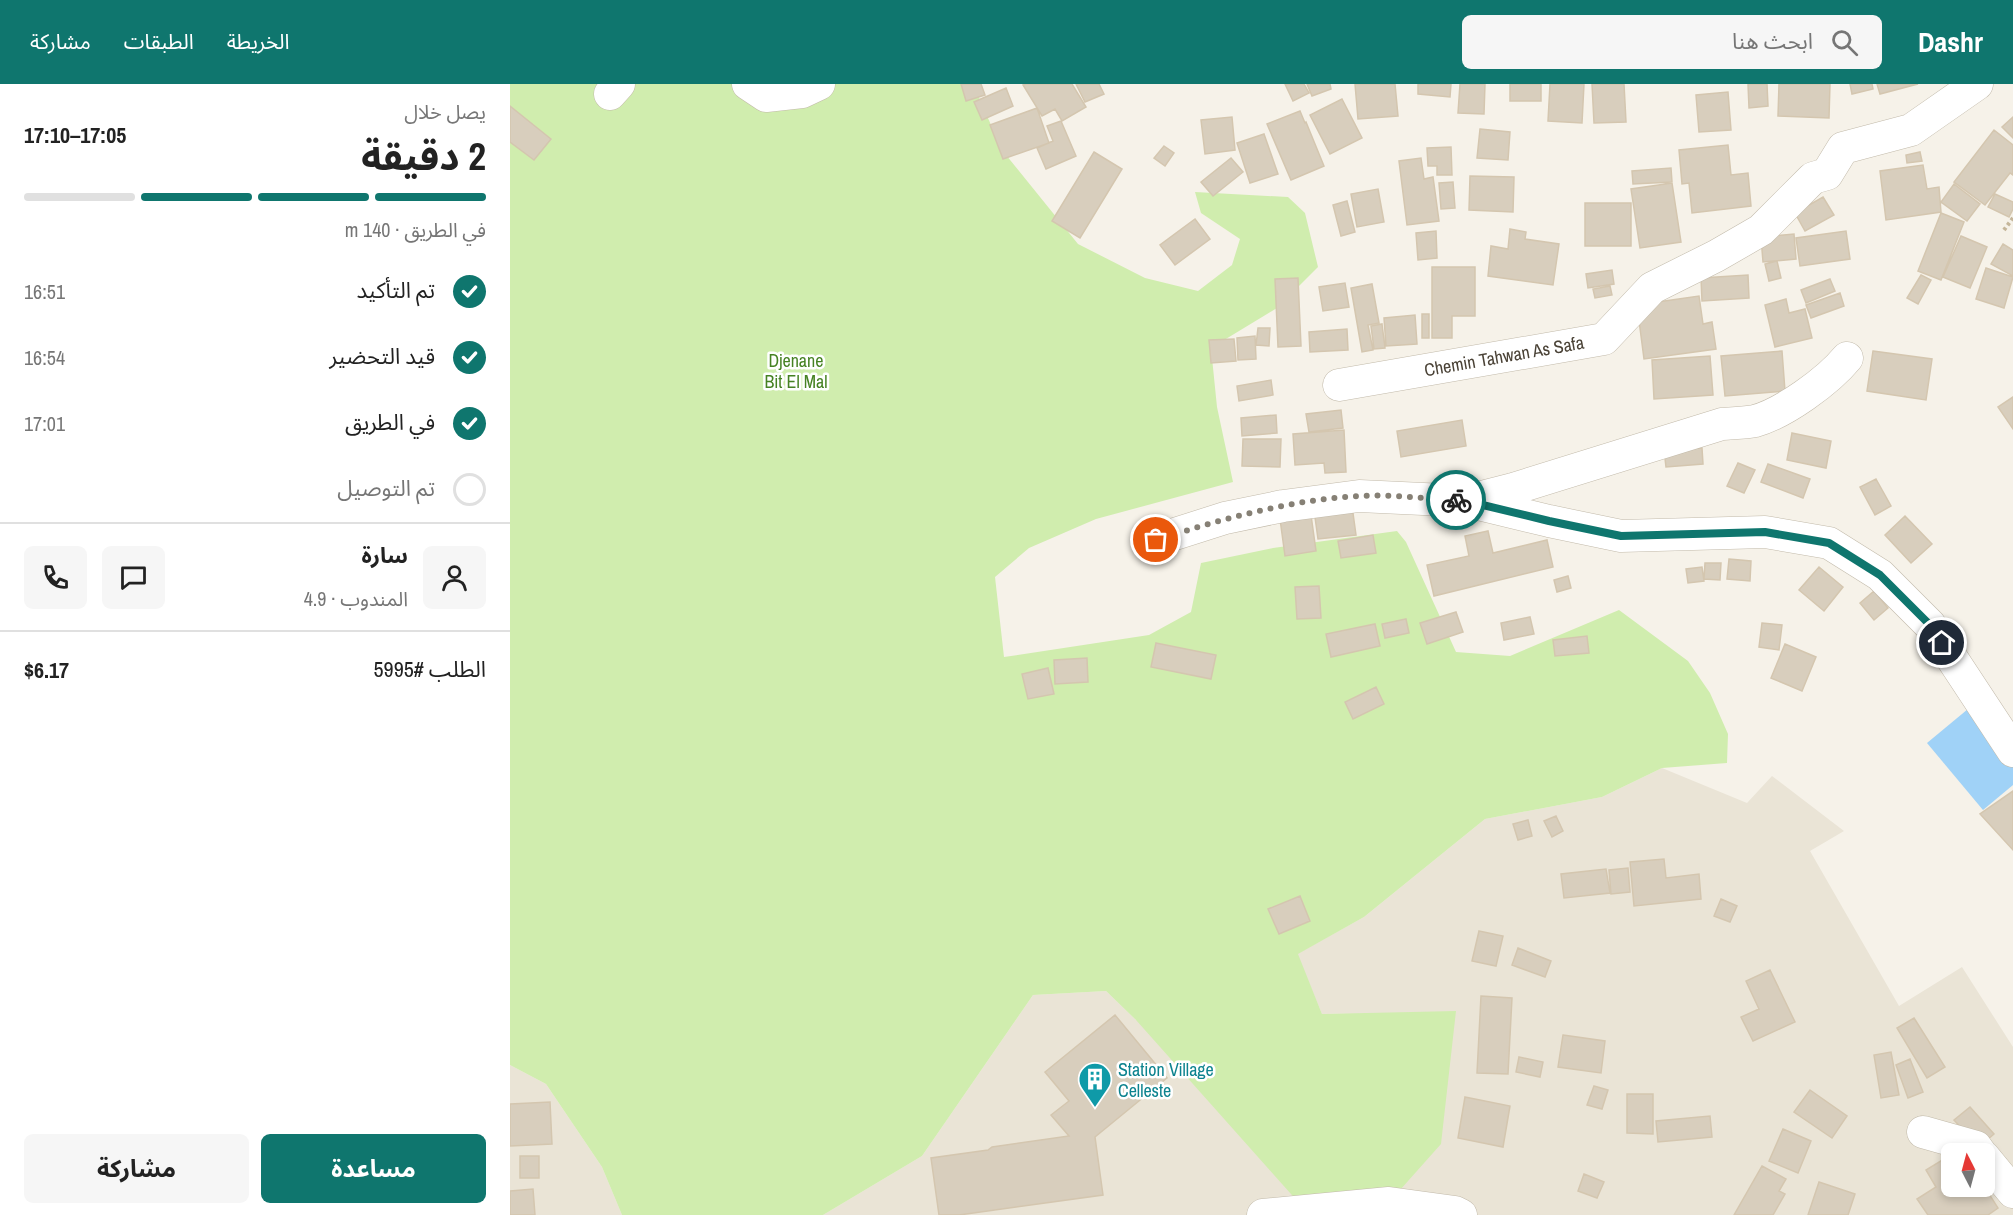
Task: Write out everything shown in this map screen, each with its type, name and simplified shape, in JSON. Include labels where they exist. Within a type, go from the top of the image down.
[{"type":"street","points":[[748,84],[766,96],[802,92],[819,84]]},
{"type":"street","name":"Chemin Tahwan As Safa","points":[[1339,385],[1604,339],[1652,288],[1716,256],[1761,230],[1814,178],[1827,174],[1843,148],[1911,130],[1977,84]]},
{"type":"street","points":[[1466,501],[1513,489],[1722,424],[1756,420],[1795,402],[1836,371],[1847,358]]},
{"type":"street","points":[[1156,540],[1225,518],[1283,506],[1359,496],[1466,501],[1621,536],[1765,532],[1829,543],[1880,575],[1930,625],[2013,751]]},
{"type":"street","points":[[1923,1132],[1962,1143]]},
{"type":"street","points":[[1995,1170],[2013,1192]]},
{"type":"street","points":[[1263,1215],[1389,1203],[1455,1212],[1461,1215]]},
{"type":"path","points":[[2004,230],[2013,218]]},
{"type":"shaded area","points":[[1662,768],[1747,803],[1772,776],[1844,831],[1810,851],[1899,1006],[1962,967],[2013,1047],[2013,1215],[823,1215],[922,1156],[1033,995],[1106,991],[1136,1020],[1322,1014],[1297,954],[1364,917],[1485,819],[1602,797]]},
{"type":"shaded area","points":[[510,1065],[546,1084],[602,1167],[622,1215],[510,1215]]},
{"type":"green space","name":"Djenane Bit El Mal","points":[[510,84],[973,84],[1002,150],[1078,244],[1145,278],[1198,291],[1232,265],[1240,239],[1201,213],[1195,192],[1288,197],[1305,213],[1318,267],[1277,308],[1211,348],[1217,407],[1233,482],[1096,519],[1029,548],[995,577],[1004,657],[1149,635],[1191,612],[1201,563],[1273,548],[1397,531],[1406,542],[1456,652],[1510,656],[1619,610],[1688,661],[1710,693],[1728,734],[1727,763],[1662,768],[1602,797],[1485,819],[1364,917],[1298,954],[1322,1014],[1456,1011],[1441,1144],[1400,1190],[1299,1203],[1136,1020],[1106,991],[1033,995],[922,1156],[823,1215],[622,1215],[602,1167],[546,1084],[510,1065]]},
{"type":"water","points":[[1968,709],[2013,763],[2013,785],[1983,810],[1927,743]]},
{"type":"building","points":[[961,84],[981,84],[985,95],[966,101]]},
{"type":"building","points":[[1072,84],[1086,107],[1062,121],[1055,109],[1042,116],[1023,85]]},
{"type":"building","points":[[1076,84],[1099,84],[1104,94],[1085,102]]},
{"type":"building","points":[[1285,84],[1304,84],[1309,93],[1293,101]]},
{"type":"building","points":[[1307,84],[1330,84],[1331,89],[1312,96]]},
{"type":"building","points":[[1355,84],[1395,84],[1398,116],[1358,119]]},
{"type":"building","points":[[1418,84],[1451,84],[1450,97],[1418,94]]},
{"type":"building","points":[[1460,84],[1485,84],[1484,114],[1458,113]]},
{"type":"building","points":[[1510,84],[1541,84],[1541,101],[1510,101]]},
{"type":"building","points":[[1550,84],[1584,84],[1582,123],[1548,121]]},
{"type":"building","points":[[1592,84],[1624,84],[1626,122],[1594,123]]},
{"type":"building","points":[[1748,84],[1767,84],[1768,106],[1749,108]]},
{"type":"building","points":[[1779,84],[1830,84],[1829,118],[1778,116]]},
{"type":"building","points":[[1850,84],[1872,84],[1873,89],[1852,94]]},
{"type":"building","points":[[1877,84],[1918,84],[1880,94]]},
{"type":"building","points":[[1006,88],[1013,106],[982,120],[974,102]]},
{"type":"building","points":[[1728,92],[1731,130],[1699,132],[1696,95]]},
{"type":"building","points":[[1342,99],[1362,138],[1330,154],[1310,115]]},
{"type":"building","points":[[510,106],[551,139],[534,160],[510,142]]},
{"type":"building","points":[[1037,108],[1049,143],[1003,159],[990,125]]},
{"type":"building","points":[[1300,111],[1324,166],[1291,180],[1267,124]]},
{"type":"building","points":[[1232,117],[1235,150],[1205,154],[1201,120]]},
{"type":"building","points":[[2013,117],[2013,138],[2002,127]]},
{"type":"building","points":[[1061,121],[1076,156],[1046,169],[1037,148],[1053,141],[1047,126]]},
{"type":"building","points":[[1480,129],[1510,132],[1508,160],[1477,158]]},
{"type":"building","points":[[1994,130],[2013,145],[2013,175],[2010,173],[1985,205],[1954,182]]},
{"type":"building","points":[[1264,134],[1278,174],[1250,183],[1237,143]]},
{"type":"building","points":[[1728,145],[1731,175],[1748,173],[1751,206],[1692,213],[1689,183],[1682,184],[1679,150]]},
{"type":"building","points":[[1164,146],[1174,153],[1165,166],[1154,158]]},
{"type":"building","points":[[1451,147],[1452,175],[1437,175],[1437,166],[1428,166],[1427,148]]},
{"type":"building","points":[[1094,152],[1122,169],[1080,238],[1052,221]]},
{"type":"building","points":[[1920,152],[1922,161],[1907,163],[1906,155]]},
{"type":"building","points":[[1231,158],[1243,172],[1213,196],[1201,182]]},
{"type":"building","points":[[1421,158],[1424,179],[1433,177],[1439,221],[1407,225],[1399,161]]},
{"type":"building","points":[[1923,165],[1927,189],[1939,187],[1941,212],[1886,220],[1880,171]]},
{"type":"building","points":[[1671,168],[1672,182],[1633,184],[1632,171]]},
{"type":"building","points":[[1470,176],[1514,177],[1513,212],[1469,210]]},
{"type":"building","points":[[1453,182],[1455,208],[1441,209],[1439,183]]},
{"type":"building","points":[[1672,183],[1681,242],[1640,248],[1631,189]]},
{"type":"building","points":[[1954,184],[1980,204],[1967,221],[1941,202]]},
{"type":"building","points":[[1378,189],[1384,222],[1357,227],[1351,194]]},
{"type":"building","points":[[1995,194],[2013,202],[2013,209],[2009,217],[1988,207]]},
{"type":"building","points":[[1823,197],[1834,215],[1805,231],[1795,213]]},
{"type":"building","points":[[1347,201],[1355,232],[1341,236],[1333,205]]},
{"type":"building","points":[[1585,203],[1631,203],[1631,246],[1585,246]]},
{"type":"building","points":[[1941,213],[1964,222],[1941,280],[1918,271]]},
{"type":"building","points":[[1195,219],[1210,239],[1175,265],[1160,245]]},
{"type":"building","points":[[1510,229],[1526,232],[1525,239],[1559,244],[1553,285],[1488,276],[1491,246],[1508,249]]},
{"type":"building","points":[[1436,231],[1437,258],[1418,260],[1416,233]]},
{"type":"building","points":[[1846,231],[1850,259],[1800,266],[1796,238]]},
{"type":"building","points":[[1794,234],[1796,259],[1763,262],[1761,237]]},
{"type":"building","points":[[1961,236],[1987,247],[1970,288],[1943,277]]},
{"type":"building","points":[[2003,244],[2013,250],[2013,276],[1991,264]]},
{"type":"building","points":[[1777,261],[1781,278],[1769,281],[1765,264]]},
{"type":"building","points":[[1432,267],[1475,267],[1475,316],[1452,316],[1452,338],[1432,338]]},
{"type":"building","points":[[1986,268],[2013,277],[2004,308],[1976,299]]},
{"type":"building","points":[[1612,270],[1614,284],[1588,288],[1586,274]]},
{"type":"building","points":[[1748,275],[1749,298],[1702,301],[1701,278]]},
{"type":"building","points":[[1921,275],[1931,280],[1918,304],[1907,298]]},
{"type":"building","points":[[1298,278],[1301,346],[1278,347],[1275,279]]},
{"type":"building","points":[[1830,279],[1835,291],[1806,303],[1801,290]]},
{"type":"building","points":[[1345,283],[1349,307],[1323,311],[1319,287]]},
{"type":"building","points":[[1372,284],[1379,323],[1368,325],[1373,350],[1362,352],[1351,288]]},
{"type":"building","points":[[1610,286],[1612,295],[1595,298],[1593,289]]},
{"type":"building","points":[[1840,293],[1844,306],[1811,318],[1806,305]]},
{"type":"building","points":[[1699,296],[1703,324],[1712,322],[1716,349],[1644,359],[1637,305]]},
{"type":"building","points":[[1786,299],[1789,313],[1805,309],[1812,338],[1775,347],[1765,305]]},
{"type":"building","points":[[1422,314],[1429,314],[1429,338],[1422,338]]},
{"type":"building","points":[[1415,315],[1417,344],[1386,346],[1384,318]]},
{"type":"building","points":[[1382,324],[1385,348],[1374,349],[1371,326]]},
{"type":"building","points":[[1258,328],[1270,328],[1269,346],[1256,345]]},
{"type":"building","points":[[1347,329],[1348,350],[1310,352],[1309,332]]},
{"type":"building","points":[[1255,336],[1256,359],[1238,360],[1237,338]]},
{"type":"building","points":[[1234,339],[1236,361],[1211,363],[1209,340]]},
{"type":"building","points":[[1782,351],[1785,391],[1725,396],[1721,356]]},
{"type":"building","points":[[1873,351],[1932,359],[1926,400],[1867,391]]},
{"type":"building","points":[[1710,356],[1713,395],[1654,399],[1652,360]]},
{"type":"building","points":[[1271,380],[1273,395],[1239,401],[1237,386]]},
{"type":"building","points":[[2013,397],[2013,429],[1998,407]]},
{"type":"building","points":[[1341,410],[1343,428],[1309,432],[1306,414]]},
{"type":"building","points":[[1276,415],[1277,433],[1242,436],[1241,418]]},
{"type":"building","points":[[1462,420],[1466,446],[1401,457],[1397,431]]},
{"type":"building","points":[[1344,430],[1346,472],[1325,473],[1324,463],[1295,465],[1293,434]]},
{"type":"building","points":[[1792,433],[1831,441],[1826,468],[1787,460]]},
{"type":"building","points":[[1243,439],[1281,439],[1280,467],[1242,466]]},
{"type":"building","points":[[1702,448],[1703,464],[1666,467],[1664,450]]},
{"type":"building","points":[[1738,463],[1755,470],[1744,493],[1727,486]]},
{"type":"building","points":[[1768,464],[1810,479],[1803,498],[1761,482]]},
{"type":"building","points":[[1876,479],[1891,506],[1875,515],[1860,487]]},
{"type":"building","points":[[1352,506],[1356,535],[1318,539],[1314,510]]},
{"type":"building","points":[[1311,515],[1316,551],[1285,556],[1280,519]]},
{"type":"building","points":[[1905,516],[1932,544],[1911,563],[1885,535]]},
{"type":"building","points":[[1488,531],[1493,553],[1547,540],[1553,567],[1434,596],[1427,565],[1469,556],[1465,536]]},
{"type":"building","points":[[1373,535],[1376,553],[1341,558],[1338,541]]},
{"type":"building","points":[[1729,559],[1751,561],[1750,581],[1727,579]]},
{"type":"building","points":[[1705,563],[1721,563],[1720,580],[1704,579]]},
{"type":"building","points":[[1702,567],[1704,581],[1688,583],[1686,569]]},
{"type":"building","points":[[1819,567],[1843,587],[1824,611],[1799,590]]},
{"type":"building","points":[[1568,576],[1571,588],[1557,592],[1554,580]]},
{"type":"building","points":[[1319,586],[1321,618],[1297,619],[1295,587]]},
{"type":"building","points":[[1874,591],[1888,608],[1874,620],[1860,603]]},
{"type":"building","points":[[1456,612],[1463,632],[1427,644],[1420,623]]},
{"type":"building","points":[[1530,617],[1534,634],[1504,640],[1501,623]]},
{"type":"building","points":[[1406,619],[1409,633],[1385,638],[1382,624]]},
{"type":"building","points":[[1762,623],[1782,625],[1779,650],[1759,647]]},
{"type":"building","points":[[1375,624],[1380,646],[1331,657],[1326,634]]},
{"type":"building","points":[[1587,636],[1589,653],[1555,656],[1553,640]]},
{"type":"building","points":[[1156,643],[1216,655],[1211,679],[1151,667]]},
{"type":"building","points":[[1785,644],[1816,657],[1802,691],[1771,678]]},
{"type":"building","points":[[1087,658],[1088,682],[1055,684],[1054,660]]},
{"type":"building","points":[[1048,668],[1054,694],[1028,699],[1022,674]]},
{"type":"building","points":[[1376,687],[1384,704],[1353,719],[1345,702]]},
{"type":"building","points":[[2013,791],[2013,850],[1980,814]]},
{"type":"building","points":[[1556,816],[1563,831],[1552,837],[1544,821]]},
{"type":"building","points":[[1528,820],[1532,836],[1518,840],[1513,824]]},
{"type":"building","points":[[1664,859],[1666,878],[1699,874],[1701,899],[1634,906],[1630,862]]},
{"type":"building","points":[[1628,868],[1630,892],[1611,894],[1609,870]]},
{"type":"building","points":[[1606,869],[1610,893],[1564,898],[1561,874]]},
{"type":"building","points":[[1300,896],[1310,921],[1279,934],[1268,909]]},
{"type":"building","points":[[1721,899],[1737,906],[1730,922],[1714,916]]},
{"type":"building","points":[[1479,931],[1503,936],[1496,966],[1472,961]]},
{"type":"building","points":[[1518,948],[1551,961],[1545,977],[1512,965]]},
{"type":"building","points":[[1770,970],[1795,1022],[1753,1041],[1741,1017],[1759,1009],[1746,981]]},
{"type":"building","points":[[1481,996],[1512,998],[1508,1074],[1477,1073]]},
{"type":"building","name":"Station Village Celleste","points":[[1115,1015],[1167,1078],[1095,1137],[1103,1195],[959,1215],[939,1215],[931,1158],[1069,1136],[1051,1115],[1069,1101],[1045,1072]]},
{"type":"building","points":[[1914,1018],[1945,1067],[1927,1078],[1897,1028]]},
{"type":"building","points":[[1563,1035],[1605,1041],[1601,1073],[1558,1067]]},
{"type":"building","points":[[1891,1052],[1899,1095],[1881,1098],[1874,1055]]},
{"type":"building","points":[[1519,1057],[1543,1062],[1540,1077],[1516,1072]]},
{"type":"building","points":[[1910,1059],[1923,1092],[1908,1098],[1896,1065]]},
{"type":"building","points":[[1594,1086],[1608,1090],[1602,1109],[1587,1105]]},
{"type":"building","points":[[1810,1090],[1847,1116],[1832,1138],[1794,1112]]},
{"type":"building","points":[[1627,1094],[1653,1094],[1653,1134],[1627,1133]]},
{"type":"building","points":[[1465,1097],[1510,1106],[1503,1147],[1458,1138]]},
{"type":"building","points":[[550,1102],[552,1144],[510,1146],[510,1104]]},
{"type":"building","points":[[1970,1107],[1994,1134],[1984,1143],[1975,1143],[1954,1120]]},
{"type":"building","points":[[1710,1116],[1712,1137],[1658,1142],[1656,1121]]},
{"type":"building","points":[[1783,1129],[1811,1141],[1798,1173],[1769,1161]]},
{"type":"building","points":[[520,1156],[539,1156],[539,1178],[520,1178]]},
{"type":"building","points":[[1941,1161],[1941,1197],[1991,1197],[1998,1208],[1988,1215],[1928,1215],[1917,1199],[1936,1187],[1926,1170]]},
{"type":"building","points":[[1762,1166],[1786,1179],[1779,1191],[1785,1194],[1773,1215],[1734,1215]]},
{"type":"building","points":[[1584,1174],[1604,1182],[1597,1198],[1578,1191]]},
{"type":"building","points":[[1819,1182],[1855,1194],[1848,1215],[1808,1215]]},
{"type":"building","points":[[533,1189],[535,1215],[510,1215],[510,1191]]},
{"type":"way so far","points":[[1156,540],[1225,518],[1283,506],[1359,496],[1456,500]]},
{"type":"place","name":"Station Village Celleste","points":[[1095,1108]]},
{"type":"route","points":[[1456,500],[1621,536],[1765,532],[1829,543],[1880,575],[1930,625],[1942,643]]}]
